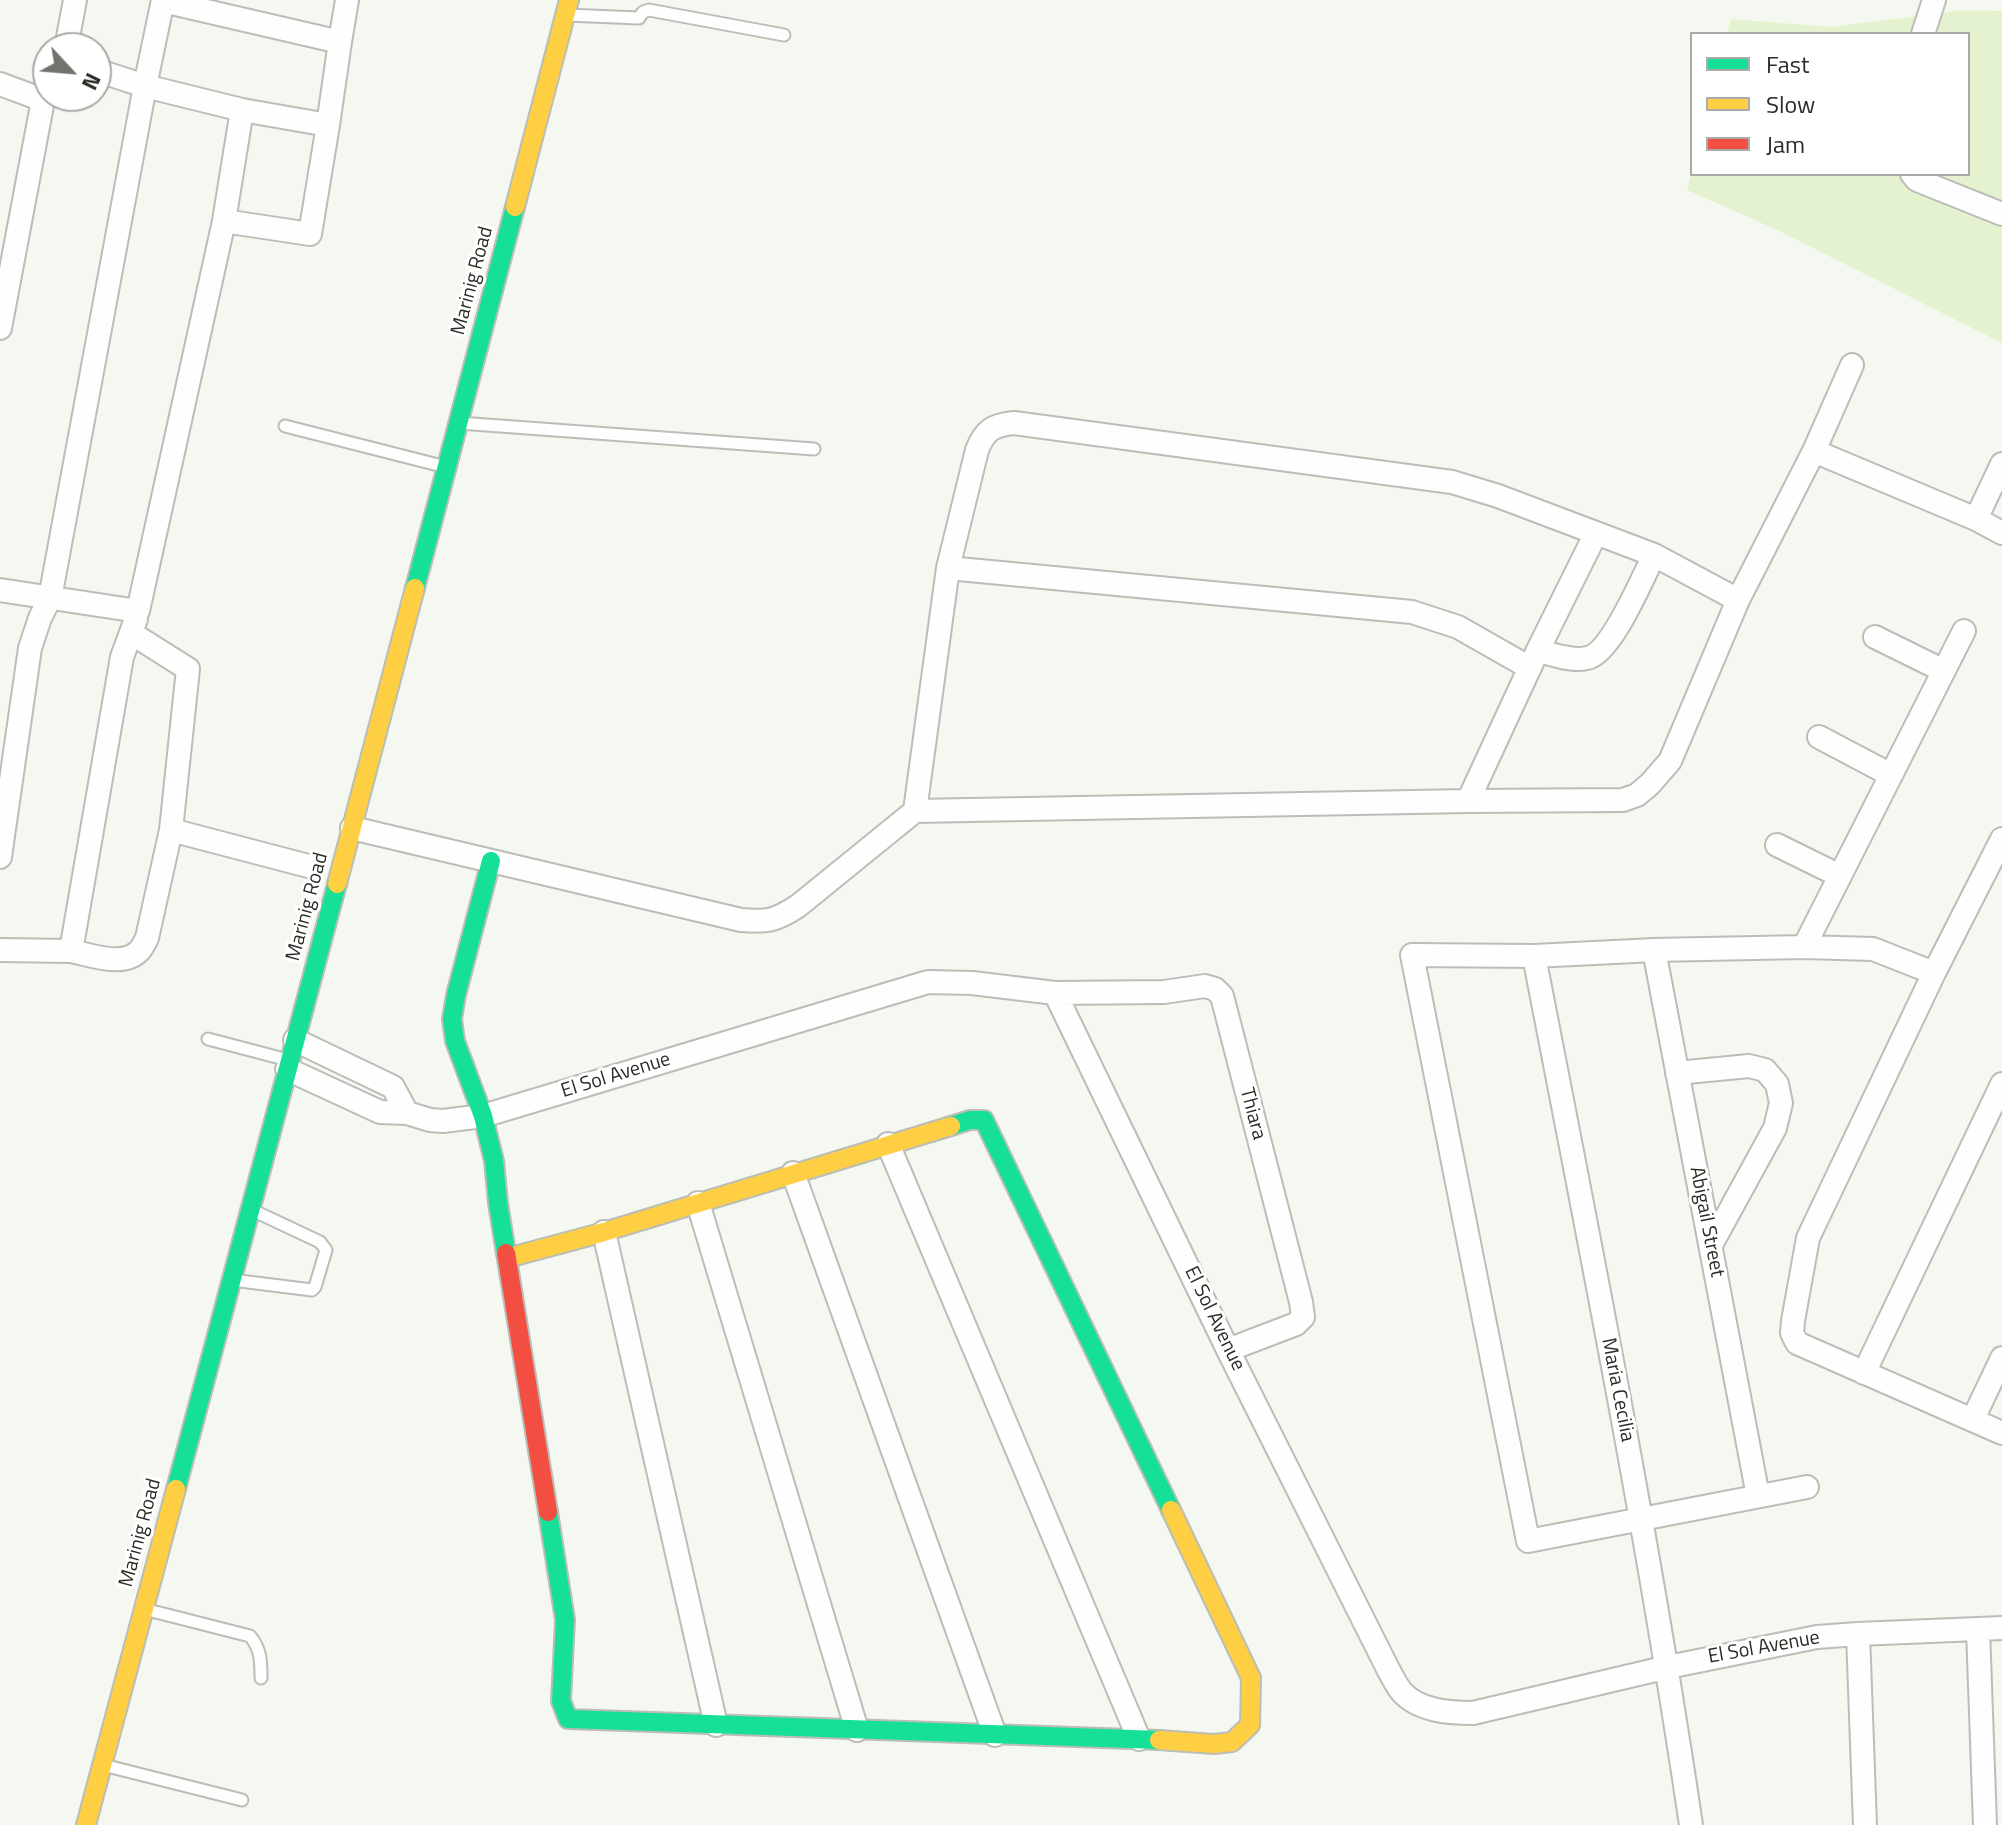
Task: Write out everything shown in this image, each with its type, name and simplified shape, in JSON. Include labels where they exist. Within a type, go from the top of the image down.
[{"type":"street","points":[[69,32],[75,0]]},
{"type":"street","points":[[224,221],[310,234],[347,0]]},
{"type":"street","points":[[1924,32],[1934,0]]},
{"type":"street","points":[[0,857],[30,648],[50,598],[163,1],[340,42]]},
{"type":"street","name":"Marinig Road","points":[[86,1825],[567,8]]},
{"type":"street","points":[[112,75],[242,110],[328,125]]},
{"type":"street","points":[[0,84],[32,92]]},
{"type":"street","points":[[71,951],[122,657],[138,611],[224,221],[242,110]]},
{"type":"street","points":[[0,328],[43,112]]},
{"type":"street","points":[[1914,176],[2002,214]]},
{"type":"street","points":[[352,828],[741,920],[763,922],[780,918],[798,906],[915,811],[1623,800],[1637,795],[1670,761],[1738,600],[1814,451],[1852,365]]},
{"type":"street","points":[[915,811],[948,568],[977,450],[982,438],[1002,424],[1014,423],[1452,482],[1498,496],[1654,555],[1738,600]]},
{"type":"street","points":[[1814,451],[1976,519],[2002,533]]},
{"type":"street","points":[[1976,519],[2002,464]]},
{"type":"street","points":[[1468,801],[1596,533]]},
{"type":"street","points":[[948,568],[1412,612],[1458,627],[1534,659],[1575,659],[1590,658],[1610,640],[1654,555]]},
{"type":"street","points":[[0,590],[138,611]]},
{"type":"street","points":[[1804,947],[1964,631]]},
{"type":"street","points":[[0,950],[71,951],[114,960],[125,959],[140,951],[147,938],[171,830],[188,669],[131,633]]},
{"type":"street","points":[[1875,637],[1944,671]]},
{"type":"street","points":[[1819,737],[1891,775]]},
{"type":"street","points":[[171,830],[312,867]]},
{"type":"street","points":[[2002,839],[1934,973],[1808,1238],[1792,1333],[1797,1343],[2002,1433]]},
{"type":"street","points":[[1777,845],[1840,876]]},
{"type":"street","points":[[491,861],[452,1019],[455,1041],[483,1116],[494,1161],[498,1203],[565,1620],[561,1701],[568,1719],[1214,1744],[1232,1742],[1250,1725],[1251,1678],[984,1120],[970,1120],[604,1232],[507,1258]]},
{"type":"street","points":[[1807,1487],[1528,1541],[1412,955],[1534,956],[1804,947],[1873,949],[1934,973]]},
{"type":"street","name":"Abigail Street","points":[[1654,950],[1758,1496]]},
{"type":"street","name":"Maria Cecilia","points":[[1534,956],[1642,1520],[1691,1825]]},
{"type":"street","name":"El Sol Avenue","points":[[290,1056],[346,1096],[380,1112],[407,1113],[443,1121],[483,1116],[928,982],[972,983],[1055,993],[1228,1350],[1388,1669],[1401,1691],[1415,1702],[1451,1713],[1473,1713],[1668,1667],[1817,1637],[2002,1628]]},
{"type":"street","name":"Thiara","points":[[1055,993],[1164,992],[1205,986],[1215,989],[1222,996],[1303,1317],[1296,1324],[1228,1350]]},
{"type":"street","points":[[290,1056],[358,1071],[393,1087],[407,1113]]},
{"type":"street","points":[[1677,1073],[1749,1066],[1765,1070],[1777,1084],[1781,1103],[1775,1128],[1711,1245]]},
{"type":"street","points":[[1864,1373],[2002,1084]]},
{"type":"street","points":[[888,1144],[1139,1739]]},
{"type":"street","points":[[793,1173],[995,1735]]},
{"type":"street","points":[[698,1203],[857,1730]]},
{"type":"street","points":[[604,1232],[716,1725]]},
{"type":"street","points":[[1973,1419],[2002,1358]]},
{"type":"street","points":[[1978,1629],[1985,1825]]},
{"type":"street","points":[[1858,1634],[1865,1825]]},
{"type":"lane","points":[[567,8],[639,18],[649,10],[784,35]]},
{"type":"lane","points":[[458,423],[814,449]]},
{"type":"lane","points":[[285,426],[447,467]]},
{"type":"lane","points":[[208,1039],[290,1056]]},
{"type":"lane","points":[[346,1096],[358,1071]]},
{"type":"lane","points":[[231,1280],[312,1290],[326,1250],[320,1242],[250,1209]]},
{"type":"lane","points":[[144,1609],[250,1636],[258,1645],[261,1678]]},
{"type":"lane","points":[[102,1765],[242,1800]]},
{"type":"green space","points":[[1965,10],[2002,11],[2002,343],[1775,229],[1687,190],[1691,176],[1970,176],[1970,32],[1728,32],[1731,19],[1831,27]]},
{"type":"traffic: fast","points":[[415,588],[515,207]]},
{"type":"traffic: fast","points":[[491,861],[452,1019],[455,1041],[483,1116],[494,1161],[506,1253]]},
{"type":"traffic: fast","points":[[176,1489],[337,884]]},
{"type":"traffic: fast","points":[[951,1126],[970,1120],[984,1120],[1171,1510]]},
{"type":"traffic: fast","points":[[548,1512],[565,1620],[561,1701],[568,1719],[1159,1740]]},
{"type":"traffic: slow","points":[[515,207],[569,0]]},
{"type":"traffic: slow","points":[[337,884],[415,588]]},
{"type":"traffic: slow","points":[[507,1258],[604,1232],[951,1126]]},
{"type":"traffic: slow","points":[[86,1825],[176,1489]]},
{"type":"traffic: slow","points":[[1159,1740],[1214,1744],[1232,1742],[1250,1725],[1251,1678],[1171,1510]]},
{"type":"traffic: jam","points":[[506,1253],[548,1512]]}]
